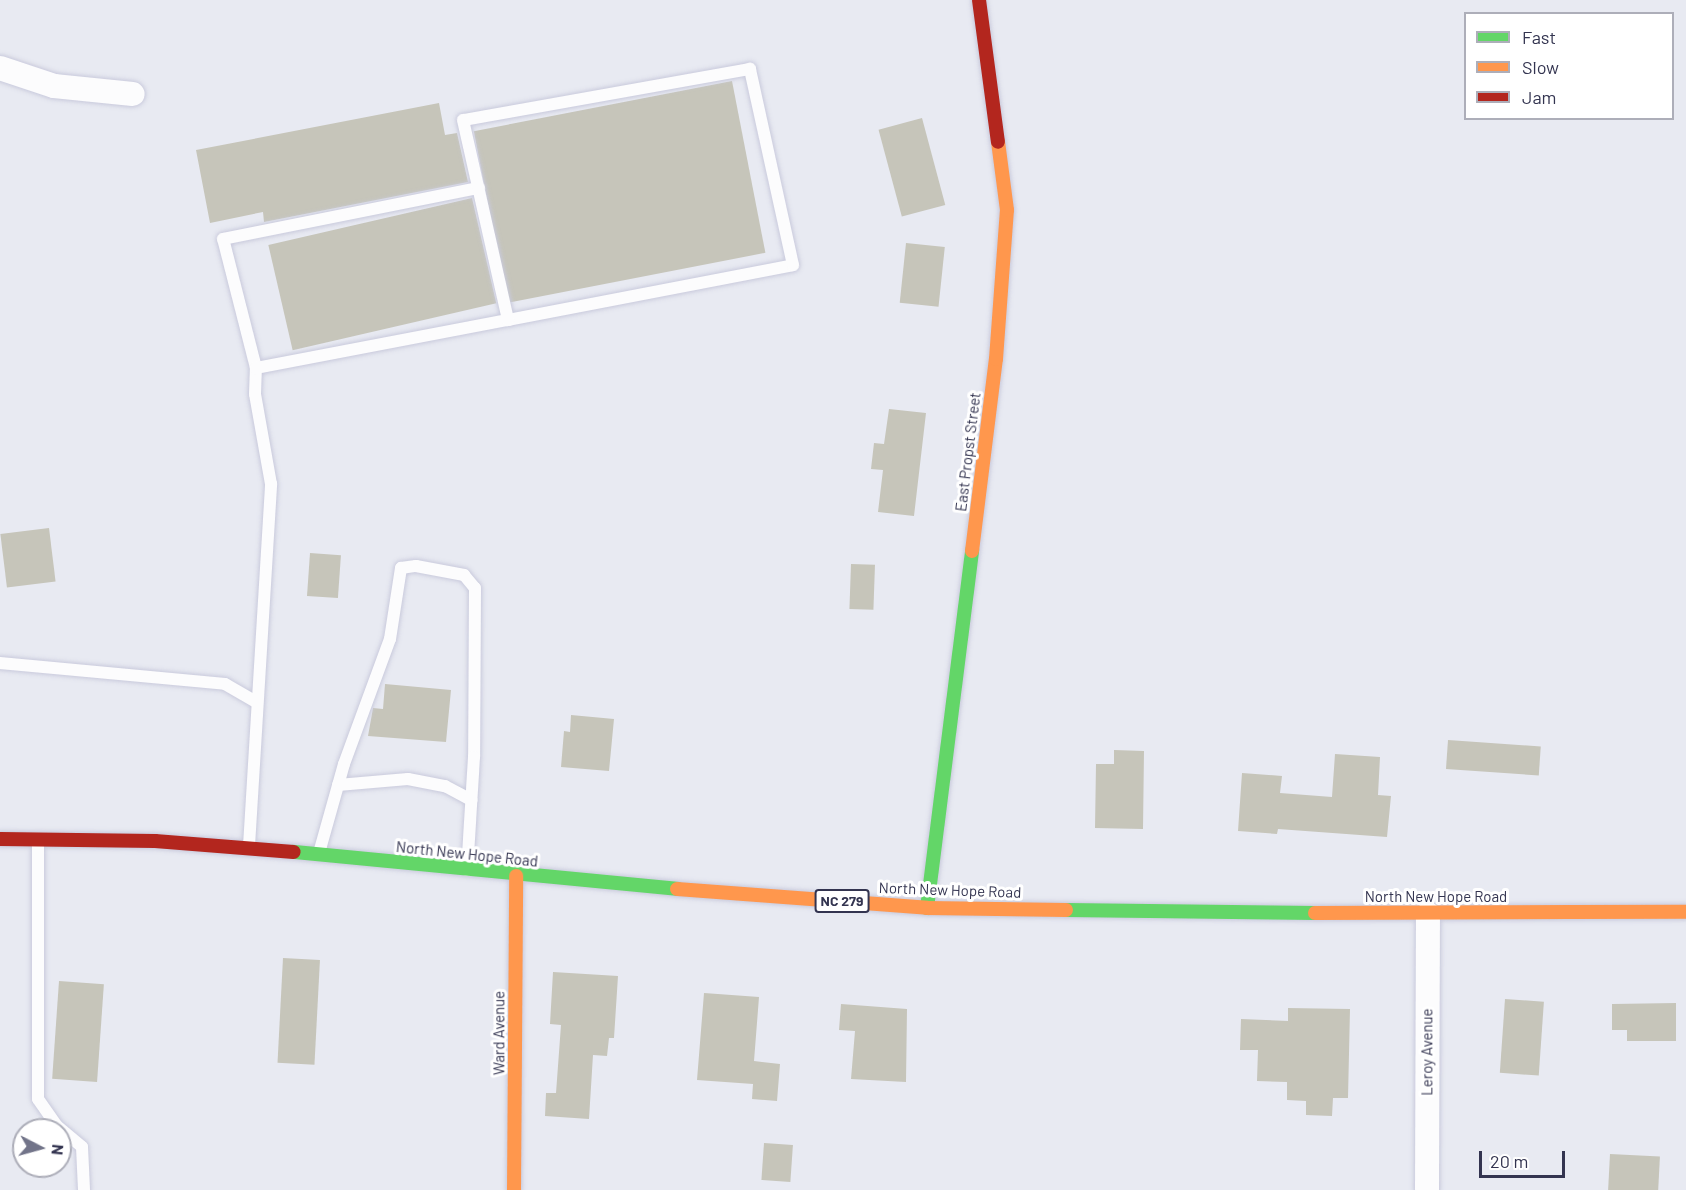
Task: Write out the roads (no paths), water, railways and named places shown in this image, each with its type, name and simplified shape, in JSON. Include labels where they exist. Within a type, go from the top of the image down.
[{"type":"main road","name":"East Propst Street","points":[[927,908],[996,359],[1007,210],[979,0]]},
{"type":"main road","name":"North New Hope Road","points":[[0,839],[249,848],[516,876],[927,908],[1428,914],[1686,912]]},
{"type":"main road","name":"Ward Avenue","points":[[514,1190],[516,876]]},
{"type":"street","points":[[0,68],[54,86],[133,94]]},
{"type":"street","name":"Leroy Avenue","points":[[1427,1190],[1428,914]]},
{"type":"lane","points":[[256,368],[508,320],[793,265],[750,69],[463,120],[508,320]]},
{"type":"lane","points":[[249,848],[255,701],[271,484],[255,394],[256,368],[223,239],[479,188]]},
{"type":"lane","points":[[319,855],[338,785],[390,639],[401,568],[417,566],[464,575],[475,588],[471,800],[466,870]]},
{"type":"lane","points":[[0,663],[225,684],[255,701]]},
{"type":"lane","points":[[338,785],[408,779],[445,786],[471,800]]},
{"type":"lane","points":[[38,840],[38,1099],[56,1125],[82,1147],[84,1190]]}]
